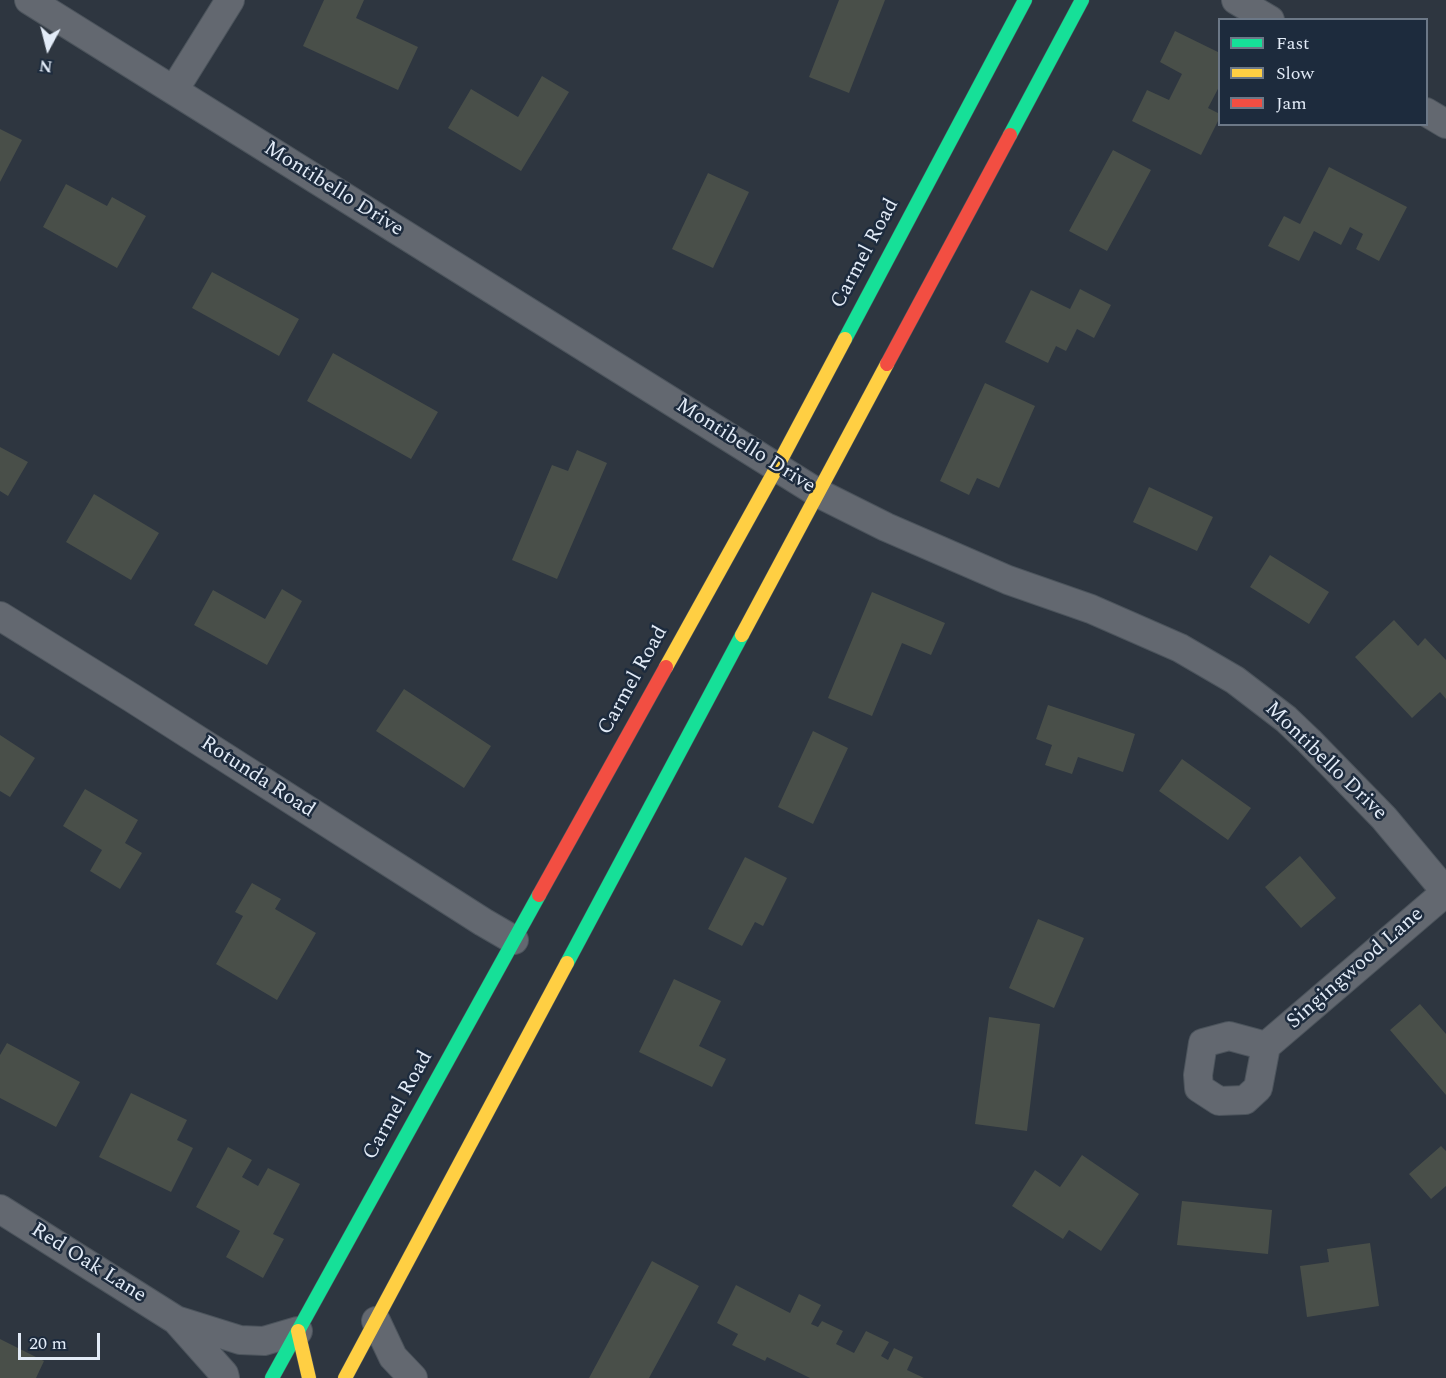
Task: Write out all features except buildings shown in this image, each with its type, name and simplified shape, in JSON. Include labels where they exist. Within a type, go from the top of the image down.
[{"type":"main road","name":"Carmel Road","points":[[272,1378],[777,467],[1025,0]]},
{"type":"main road","points":[[345,1378],[1082,0]]},
{"type":"main road","points":[[298,1331],[309,1378]]},
{"type":"street","name":"Montibello Drive","points":[[29,0],[818,492],[886,527],[998,576],[1091,609],[1180,648],[1235,680],[1286,719],[1309,741],[1384,818],[1446,892]]},
{"type":"street","points":[[174,90],[230,0]]},
{"type":"street","points":[[1236,0],[1267,18]]},
{"type":"street","points":[[1428,113],[1446,123]]},
{"type":"street","name":"Rotunda Road","points":[[0,616],[514,940]]},
{"type":"street","name":"Singingwood Lane","points":[[1266,1046],[1446,892]]},
{"type":"street","name":"Red Oak Lane","points":[[0,1209],[176,1320],[240,1340],[264,1341],[298,1331]]},
{"type":"street","name":"Red Oak Lane","points":[[176,1320],[224,1374],[225,1378]]},
{"type":"street","points":[[376,1321],[393,1357],[413,1378]]},
{"type":"traffic: fast","points":[[845,339],[1025,0]]},
{"type":"traffic: fast","points":[[1010,135],[1082,0]]},
{"type":"traffic: fast","points":[[567,963],[742,635]]},
{"type":"traffic: fast","points":[[272,1378],[539,895]]},
{"type":"traffic: slow","points":[[666,667],[845,339]]},
{"type":"traffic: slow","points":[[742,635],[887,364]]},
{"type":"traffic: slow","points":[[345,1378],[567,963]]},
{"type":"traffic: slow","points":[[298,1331],[309,1378]]},
{"type":"traffic: jam","points":[[887,364],[1010,135]]},
{"type":"traffic: jam","points":[[539,895],[666,667]]}]
